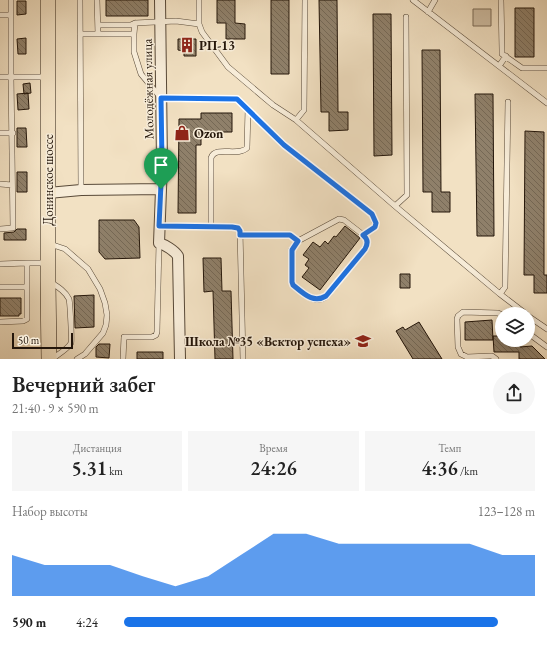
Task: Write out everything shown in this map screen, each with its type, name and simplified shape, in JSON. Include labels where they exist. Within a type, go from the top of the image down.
[{"type":"main road","name":"Донинское шоссе","points":[[48,0],[48,281],[50,359]]},
{"type":"street","name":"Молодёжная улица","points":[[159,243],[162,163],[160,0]]},
{"type":"street","points":[[48,193],[81,190],[161,189]]},
{"type":"street","points":[[159,243],[164,244],[178,256],[180,359]]},
{"type":"lane","points":[[0,229],[13,228],[11,0]]},
{"type":"lane","points":[[80,0],[81,190]]},
{"type":"lane","points":[[98,0],[98,34]]},
{"type":"lane","points":[[199,0],[199,24],[202,32],[228,67],[272,105],[296,120],[395,206],[517,307]]},
{"type":"lane","points":[[296,120],[304,110],[305,0]]},
{"type":"lane","points":[[412,0],[547,103]]},
{"type":"lane","points":[[428,12],[435,0]]},
{"type":"lane","points":[[501,0],[502,54],[522,68],[547,68]]},
{"type":"lane","points":[[0,16],[11,15]]},
{"type":"lane","points":[[395,206],[407,195],[406,17]]},
{"type":"lane","points":[[98,25],[131,25],[135,23],[176,21],[199,24]]},
{"type":"lane","points":[[135,23],[134,52],[142,74],[161,98],[237,99],[284,145],[372,214],[376,223],[375,227],[363,235]]},
{"type":"lane","points":[[80,34],[134,34]]},
{"type":"lane","points":[[499,66],[506,56]]},
{"type":"lane","points":[[0,77],[48,77]]},
{"type":"lane","points":[[500,294],[505,287],[508,102]]},
{"type":"lane","points":[[211,226],[211,158],[212,155],[219,152],[245,151],[247,148],[248,109]]},
{"type":"lane","points":[[0,133],[12,133]]},
{"type":"lane","points":[[0,184],[12,185]]},
{"type":"lane","points":[[341,218],[366,237],[367,244],[365,249],[326,296],[320,299],[311,298],[292,284],[292,250],[298,241],[341,218]]},
{"type":"lane","points":[[159,226],[236,227],[239,230],[243,359]]},
{"type":"lane","points":[[240,235],[290,235],[298,241]]},
{"type":"lane","points":[[48,243],[65,249],[88,269],[96,280],[106,303],[106,325],[103,333],[85,354],[77,359]]},
{"type":"lane","points":[[123,359],[124,337],[152,337],[156,335],[157,332],[159,243]]},
{"type":"lane","points":[[0,322],[23,321],[28,317],[27,263]]},
{"type":"lane","points":[[0,264],[48,263]]},
{"type":"lane","points":[[48,281],[64,292],[70,302],[71,343],[61,353],[50,359]]},
{"type":"lane","points":[[0,287],[27,287]]},
{"type":"lane","points":[[495,313],[463,312],[457,319],[458,350],[460,354],[467,357],[492,356],[496,359]]},
{"type":"lane","points":[[535,321],[547,329]]},
{"type":"lane","points":[[535,338],[547,347]]},
{"type":"shaded area","points":[[473,9],[491,9],[491,26],[473,26]]},
{"type":"building","points":[[106,0],[148,0],[148,16],[106,16]]},
{"type":"building","points":[[217,0],[235,0],[235,23],[245,24],[245,39],[226,39],[226,23],[217,23]]},
{"type":"building","points":[[271,0],[289,0],[289,74],[271,74]]},
{"type":"building","points":[[319,0],[337,0],[338,112],[348,112],[348,130],[329,131],[329,112],[321,112]]},
{"type":"building","points":[[17,1],[26,1],[26,14],[17,15]]},
{"type":"building","points":[[515,8],[534,8],[534,57],[515,57]]},
{"type":"building","points":[[373,14],[391,14],[392,155],[374,156]]},
{"type":"building","points":[[26,38],[26,54],[18,54],[17,39]]},
{"type":"building","name":"РП-13","points":[[178,39],[196,39],[196,56],[184,56],[184,51],[178,50]]},
{"type":"building","points":[[422,50],[440,50],[441,192],[450,192],[450,212],[432,212],[432,192],[423,192]]},
{"type":"building","points":[[30,83],[31,93],[24,94],[23,84]]},
{"type":"building","points":[[28,93],[29,109],[18,110],[17,94]]},
{"type":"building","points":[[475,94],[493,94],[494,236],[477,236]]},
{"type":"building","points":[[201,113],[232,113],[232,132],[201,132],[201,145],[196,145],[196,213],[178,213],[179,119],[201,119]]},
{"type":"building","points":[[17,128],[26,128],[27,147],[17,147]]},
{"type":"building","points":[[525,131],[544,132],[544,275],[547,275],[547,293],[534,293],[534,275],[524,275]]},
{"type":"building","points":[[17,172],[27,172],[27,192],[17,192]]},
{"type":"building","points":[[99,220],[134,220],[139,227],[140,258],[105,259],[99,252]]},
{"type":"building","points":[[345,226],[360,238],[320,290],[302,277],[309,268],[305,265],[309,259],[303,255],[313,242],[320,247],[325,241],[328,244]]},
{"type":"building","points":[[17,229],[26,229],[26,240],[4,240],[4,233],[14,232]]},
{"type":"building","points":[[203,258],[221,258],[222,291],[231,291],[233,359],[215,359],[213,291],[204,292]]},
{"type":"building","points":[[400,274],[410,274],[410,288],[400,288]]},
{"type":"building","points":[[94,295],[94,327],[75,328],[74,296]]},
{"type":"building","points":[[0,298],[21,298],[21,314],[19,314],[19,316],[0,316]]},
{"type":"building","points":[[492,320],[493,340],[465,340],[465,322]]},
{"type":"building","points":[[419,322],[442,359],[413,359],[396,331],[403,327],[405,330]]},
{"type":"building","points":[[493,336],[495,336],[495,347],[533,347],[545,359],[519,359],[519,352],[494,352]]},
{"type":"building","points":[[99,344],[110,344],[109,358],[96,357],[96,347]]},
{"type":"building","points":[[137,352],[163,352],[163,359],[137,359]]},
{"type":"place","name":"РП-13","points":[[187,45]]},
{"type":"place","name":"Ozon","points":[[182,133]]},
{"type":"place","name":"Школа №35 «Вектор успеха»","points":[[363,341]]},
{"type":"route","points":[[161,98],[237,99],[284,145],[372,214],[376,223],[375,227],[363,235],[367,240],[365,249],[346,273],[323,299],[314,299],[292,284],[292,248],[298,241],[290,235],[240,235],[240,231],[236,227],[159,226],[161,189],[161,98]]}]
